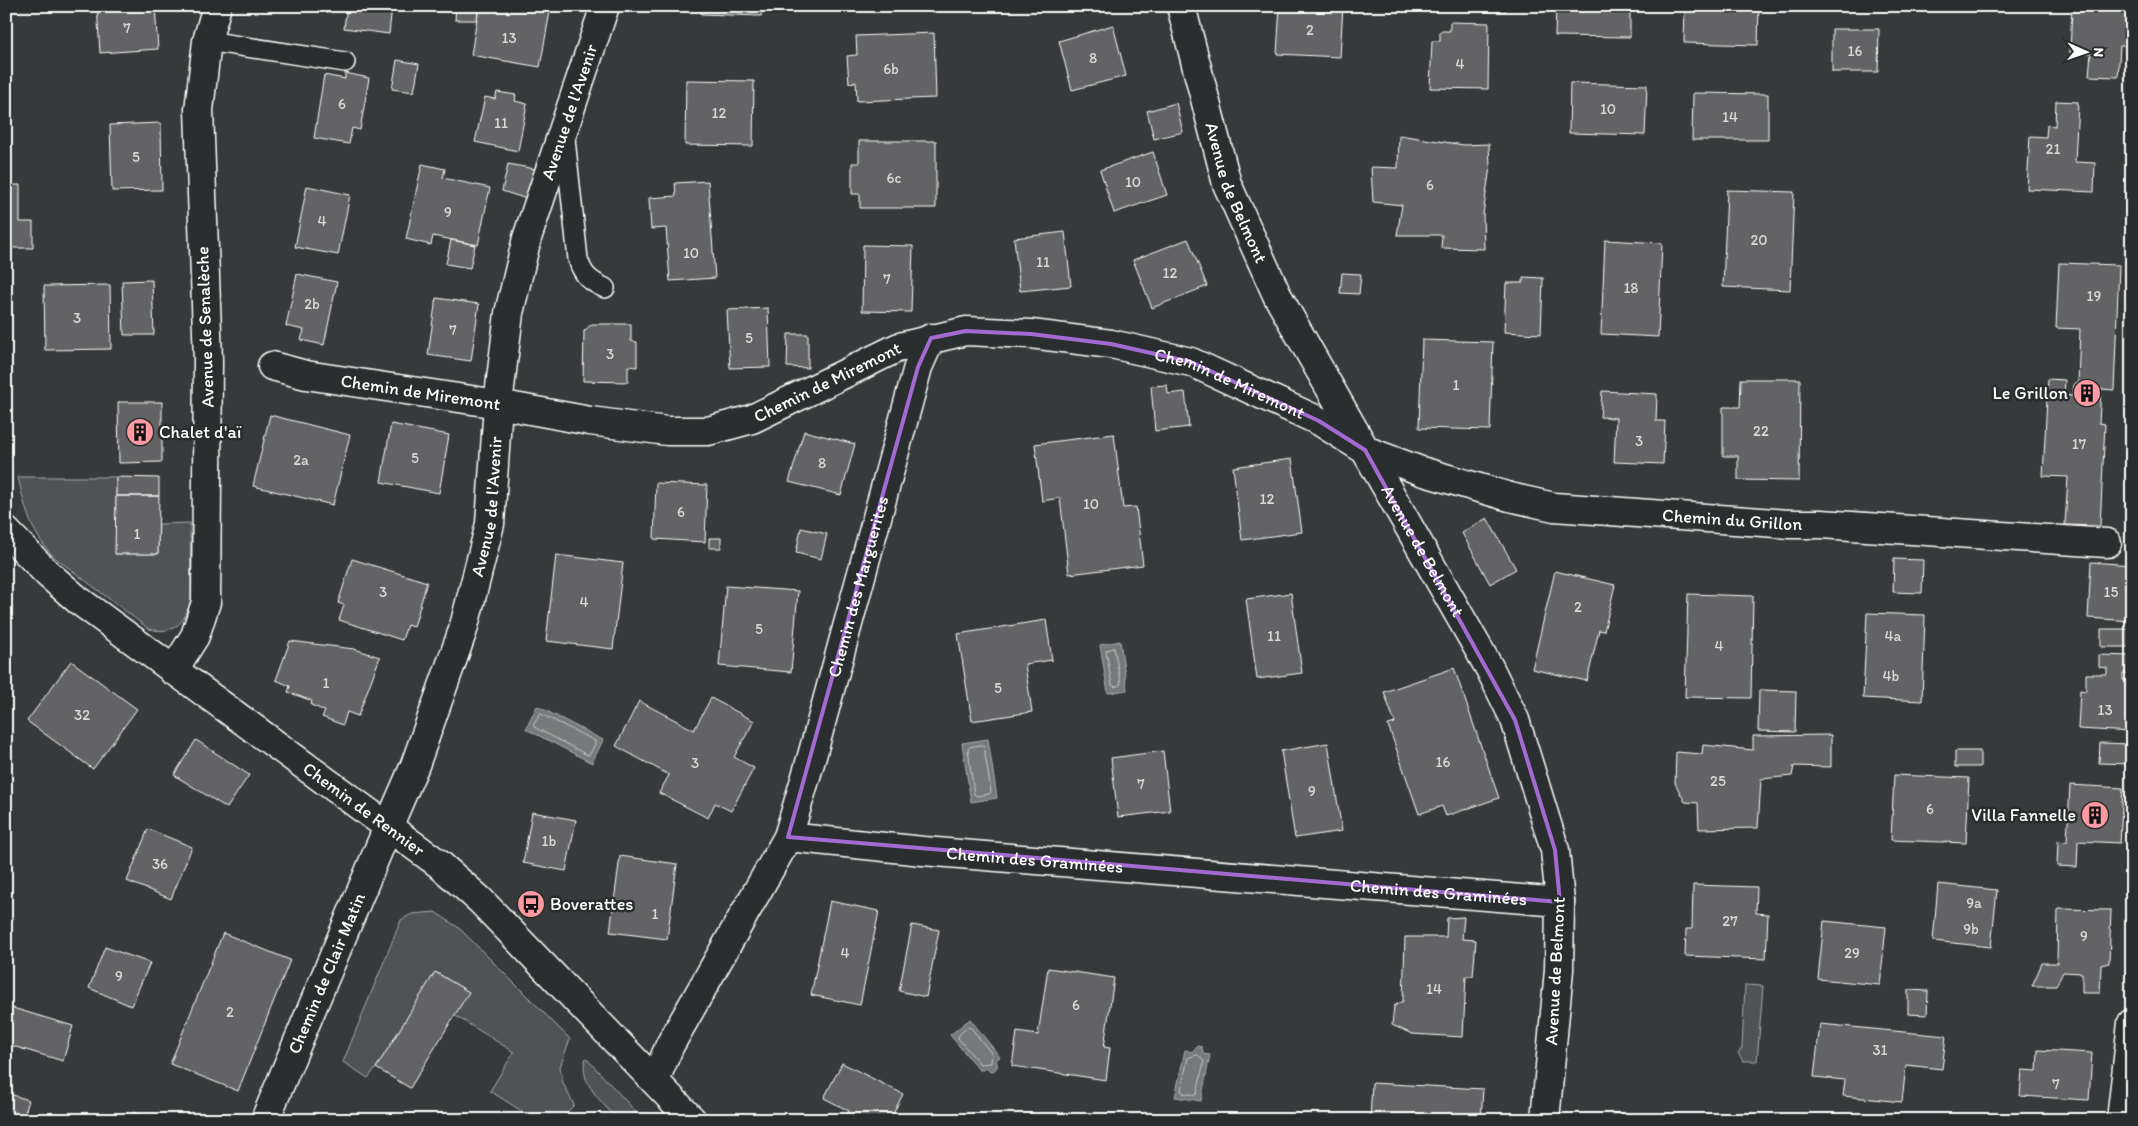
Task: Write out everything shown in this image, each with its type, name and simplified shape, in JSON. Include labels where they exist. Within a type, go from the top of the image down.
[{"type":"street","name":"Avenue de Senalèche","points":[[173,671],[195,636],[206,602],[208,360],[199,110],[207,41],[217,6]]},
{"type":"street","name":"Avenue de l'Avenir","points":[[388,826],[415,765],[463,630],[490,524],[498,404],[509,313],[527,238],[605,6]]},
{"type":"street","name":"Avenue de Belmont","points":[[1181,6],[1227,184],[1277,295],[1490,669],[1515,720],[1555,850],[1560,902],[1559,970],[1546,1120]]},
{"type":"street","name":"Chemin de Miremont","points":[[272,366],[306,375],[498,404],[590,421],[667,432],[708,431],[752,419],[899,347],[966,330],[1030,334],[1111,344],[1191,362],[1319,421],[1366,450]]},
{"type":"street","name":"Chemin des Marguerites","points":[[788,837],[918,367],[931,338]]},
{"type":"street","name":"Chemin du Grillon","points":[[1366,450],[1421,471],[1510,497],[1554,507],[1780,524],[1821,524],[2107,543]]},
{"type":"street","name":"Chemin de Rennier","points":[[6,531],[48,574],[78,600],[439,864],[480,900],[692,1120]]},
{"type":"street","name":"Chemin de Clair Matin","points":[[266,1120],[388,826]]},
{"type":"street","name":"Chemin des Graminées","points":[[788,837],[923,851],[1560,902]]},
{"type":"street","points":[[654,1080],[670,1045],[788,837]]},
{"type":"street","points":[[2121,1120],[2132,1023]]},
{"type":"lane","points":[[207,41],[345,62]]},
{"type":"lane","points":[[564,132],[578,259],[582,272],[586,277],[591,282],[605,288]]},
{"type":"highlighted area","points":[[966,331],[1031,334],[1111,344],[1191,362],[1319,421],[1365,450],[1515,720],[1555,850],[1560,902],[788,837],[918,367],[931,338]]},
{"type":"shaded area","points":[[18,477],[116,477],[116,554],[158,554],[159,524],[190,523],[191,599],[182,621],[172,629],[149,629],[53,556],[33,528],[23,500]]},
{"type":"shaded area","points":[[435,912],[459,928],[570,1039],[560,1067],[563,1083],[574,1105],[560,1120],[536,1120],[490,1091],[514,1052],[454,1015],[468,992],[436,972],[368,1078],[343,1062],[401,920],[412,914]]},
{"type":"shaded area","points":[[1745,985],[1763,986],[1757,1061],[1743,1061],[1738,1053],[1742,1048]]},
{"type":"shaded area","points":[[586,1058],[637,1113],[640,1120],[617,1120],[588,1083],[584,1067]]},
{"type":"water","points":[[1120,641],[1127,690],[1108,693],[1100,645]]},
{"type":"water","points":[[537,706],[603,740],[592,763],[526,729]]},
{"type":"water","points":[[988,739],[997,798],[971,802],[962,743]]},
{"type":"water","points":[[970,1019],[1000,1057],[996,1060],[997,1066],[993,1071],[989,1071],[986,1067],[983,1070],[979,1070],[950,1035]]},
{"type":"water","points":[[1197,1046],[1202,1047],[1203,1054],[1210,1055],[1201,1101],[1175,1097],[1185,1050],[1192,1052]]},
{"type":"building","points":[[97,6],[155,6],[158,49],[100,53]]},
{"type":"building","points":[[347,6],[392,6],[389,34],[344,28]]},
{"type":"building","points":[[456,6],[479,6],[477,20],[455,20]]},
{"type":"building","points":[[479,6],[551,6],[540,67],[471,55]]},
{"type":"building","points":[[701,6],[762,6],[761,16],[701,14]]},
{"type":"building","points":[[1280,6],[1343,6],[1340,57],[1277,54]]},
{"type":"building","points":[[1486,6],[1506,6],[1506,11],[1486,11]]},
{"type":"building","points":[[1556,6],[1630,6],[1630,37],[1555,36]]},
{"type":"building","points":[[1685,6],[1759,6],[1758,45],[1684,43]]},
{"type":"building","points":[[2072,6],[2129,6],[2127,46],[2120,46],[2118,77],[2089,76],[2091,53],[2070,53]]},
{"type":"building","points":[[1450,22],[1489,23],[1488,89],[1430,88],[1432,41],[1440,41],[1440,31],[1450,31]]},
{"type":"building","points":[[1113,25],[1126,76],[1072,90],[1059,41]]},
{"type":"building","points":[[1832,29],[1879,29],[1878,72],[1832,72]]},
{"type":"building","points":[[934,33],[936,98],[857,101],[856,82],[849,83],[847,56],[857,55],[856,36]]},
{"type":"building","points":[[397,60],[419,64],[414,92],[392,89]]},
{"type":"building","points":[[345,73],[369,78],[360,130],[352,128],[349,144],[314,138],[324,75],[345,79]]},
{"type":"building","points":[[686,80],[754,81],[753,146],[685,145]]},
{"type":"building","points":[[1570,83],[1647,85],[1645,135],[1569,133]]},
{"type":"building","points":[[497,92],[516,95],[515,101],[527,104],[518,151],[475,142],[485,97],[495,99]]},
{"type":"building","points":[[1693,93],[1768,94],[1768,140],[1692,140]]},
{"type":"building","points":[[6,95],[8,95],[12,163],[6,163]]},
{"type":"building","points":[[2056,101],[2078,102],[2075,162],[2095,163],[2094,192],[2027,189],[2030,136],[2046,137],[2047,125],[2055,126]]},
{"type":"building","points":[[1176,103],[1183,132],[1154,139],[1147,111]]},
{"type":"building","points":[[161,123],[162,190],[112,191],[110,125]]},
{"type":"building","points":[[1399,135],[1464,145],[1489,144],[1490,167],[1483,214],[1484,249],[1441,248],[1442,235],[1397,235],[1402,205],[1373,202],[1371,167],[1398,168]]},
{"type":"building","points":[[859,141],[936,141],[936,208],[860,208],[860,194],[852,194],[852,163],[859,163]]},
{"type":"building","points":[[1153,152],[1167,195],[1114,213],[1100,170]]},
{"type":"building","points":[[422,164],[445,169],[443,178],[490,188],[478,245],[433,236],[431,245],[406,239]]},
{"type":"building","points":[[508,164],[535,169],[527,199],[502,191]]},
{"type":"building","points":[[708,181],[715,278],[670,281],[666,228],[651,229],[649,198],[676,196],[675,183]]},
{"type":"building","points":[[6,185],[20,185],[20,222],[33,222],[33,248],[6,248]]},
{"type":"building","points":[[307,186],[350,195],[338,255],[295,247]]},
{"type":"building","points":[[1727,190],[1794,192],[1790,290],[1723,287]]},
{"type":"building","points":[[1065,232],[1071,286],[1020,291],[1014,238]]},
{"type":"building","points":[[1188,239],[1207,286],[1152,308],[1133,260]]},
{"type":"building","points":[[451,240],[475,245],[470,268],[446,264]]},
{"type":"building","points":[[1605,240],[1662,243],[1658,337],[1601,334]]},
{"type":"building","points":[[863,245],[913,246],[911,312],[862,311]]},
{"type":"building","name":"Le Grillon","points":[[2059,263],[2119,265],[2114,390],[2101,389],[2099,423],[2105,424],[2100,526],[2065,525],[2068,477],[2043,476],[2048,379],[2065,380],[2064,395],[2073,396],[2074,383],[2078,383],[2080,329],[2056,328]]},
{"type":"building","points":[[1342,273],[1361,274],[1359,294],[1340,293]]},
{"type":"building","points":[[297,274],[337,282],[324,345],[301,340],[304,330],[286,326]]},
{"type":"building","points":[[1523,277],[1543,278],[1541,334],[1504,332],[1506,283],[1523,283]]},
{"type":"building","points":[[152,280],[154,335],[124,335],[122,281]]},
{"type":"building","points":[[110,285],[111,349],[45,350],[44,286]]},
{"type":"building","points":[[436,298],[479,304],[471,361],[428,355]]},
{"type":"building","points":[[768,308],[770,367],[730,368],[727,310]]},
{"type":"building","points":[[592,324],[631,324],[631,341],[637,342],[637,367],[628,366],[628,382],[583,381],[584,331]]},
{"type":"building","points":[[788,334],[808,334],[808,368],[787,367]]},
{"type":"building","points":[[1422,340],[1493,342],[1490,430],[1419,428]]},
{"type":"building","points":[[1741,379],[1800,379],[1799,481],[1738,480],[1738,456],[1723,456],[1723,407],[1740,407]]},
{"type":"building","points":[[1167,385],[1168,394],[1185,392],[1189,427],[1155,431],[1151,386]]},
{"type":"building","points":[[1602,391],[1657,394],[1656,421],[1665,421],[1663,464],[1614,462],[1616,418],[1600,417]]},
{"type":"building","name":"Chalet d'aï","points":[[118,402],[162,402],[162,462],[119,463]]},
{"type":"building","points":[[270,415],[350,435],[333,505],[253,486]]},
{"type":"building","points":[[391,424],[449,435],[439,493],[381,482]]},
{"type":"building","points":[[804,431],[855,444],[841,495],[789,482]]},
{"type":"building","points":[[1114,434],[1123,508],[1136,507],[1143,565],[1069,574],[1060,498],[1042,501],[1035,444]]},
{"type":"building","points":[[1292,459],[1302,532],[1242,540],[1233,467]]},
{"type":"building","points":[[116,477],[159,478],[159,496],[116,496]]},
{"type":"building","points":[[656,483],[707,485],[705,542],[654,539]]},
{"type":"building","points":[[116,496],[159,496],[158,554],[115,554]]},
{"type":"building","points":[[1487,518],[1516,569],[1490,584],[1462,533]]},
{"type":"building","points":[[801,528],[827,534],[821,559],[796,553]]},
{"type":"building","points":[[709,538],[721,538],[721,548],[709,548]]},
{"type":"building","points":[[556,555],[623,563],[613,649],[546,641]]},
{"type":"building","points":[[352,559],[427,582],[414,627],[407,625],[402,640],[339,620],[344,605],[338,603]]},
{"type":"building","points":[[1894,559],[1923,560],[1922,593],[1893,592]]},
{"type":"building","points":[[2091,562],[2132,565],[2132,621],[2088,618]]},
{"type":"building","points":[[1555,571],[1615,585],[1604,631],[1599,630],[1587,681],[1532,669]]},
{"type":"building","points":[[726,586],[798,591],[791,672],[719,666]]},
{"type":"building","points":[[1291,593],[1302,673],[1257,679],[1246,599]]},
{"type":"building","points":[[1688,594],[1753,596],[1751,698],[1685,697]]},
{"type":"building","points":[[1867,613],[1925,615],[1922,701],[1863,698]]},
{"type":"building","points":[[1046,620],[1052,660],[1025,664],[1032,712],[972,721],[958,634]]},
{"type":"building","points":[[2101,629],[2132,629],[2132,647],[2101,647]]},
{"type":"building","points":[[290,641],[354,649],[380,657],[358,716],[347,712],[343,725],[322,717],[325,711],[311,705],[312,701],[288,692],[290,686],[276,680]]},
{"type":"building","points":[[2099,655],[2132,656],[2132,674],[2123,673],[2123,680],[2132,680],[2132,732],[2078,729],[2080,690],[2086,691],[2086,674],[2107,674],[2107,668],[2099,667]]},
{"type":"building","points":[[71,661],[137,709],[93,769],[27,721]]},
{"type":"building","points":[[1454,668],[1499,798],[1446,816],[1442,806],[1419,814],[1388,725],[1395,723],[1384,692]]},
{"type":"building","points":[[1759,690],[1796,691],[1795,732],[1758,731]]},
{"type":"building","points":[[711,698],[754,721],[734,757],[754,768],[731,811],[715,803],[708,818],[659,793],[669,775],[616,746],[639,701],[694,730]]},
{"type":"building","points":[[1831,735],[1831,767],[1794,766],[1792,776],[1761,779],[1758,828],[1699,829],[1698,803],[1685,802],[1675,783],[1676,752],[1702,754],[1703,745],[1753,750],[1753,736]]},
{"type":"building","points":[[196,740],[249,775],[227,808],[174,775]]},
{"type":"building","points":[[1328,743],[1342,831],[1295,838],[1281,751]]},
{"type":"building","points":[[2100,743],[2132,744],[2132,764],[2099,763]]},
{"type":"building","points":[[1163,751],[1170,811],[1118,817],[1111,758]]},
{"type":"building","points":[[1955,751],[1980,751],[1980,767],[1955,767]]},
{"type":"building","points":[[1894,775],[1969,778],[1966,843],[1891,840]]},
{"type":"building","name":"Villa Fannelle","points":[[2070,785],[2123,788],[2120,843],[2078,841],[2077,867],[2057,866],[2058,841],[2067,842]]},
{"type":"building","points":[[532,812],[576,820],[566,871],[523,863]]},
{"type":"building","points":[[148,829],[192,847],[171,899],[127,881]]},
{"type":"building","points":[[620,856],[677,864],[667,939],[610,932]]},
{"type":"building","points":[[1938,884],[1997,890],[1991,947],[1933,941]]},
{"type":"building","points":[[1693,885],[1757,887],[1756,913],[1768,914],[1766,959],[1685,956],[1686,929],[1692,929]]},
{"type":"building","points":[[830,901],[879,911],[860,1005],[811,995]]},
{"type":"building","points":[[2058,909],[2111,910],[2109,963],[2101,965],[2100,993],[2082,993],[2082,973],[2063,972],[2056,986],[2032,986],[2042,963],[2057,963]]},
{"type":"building","points":[[1464,917],[1462,939],[1476,940],[1473,976],[1466,976],[1463,1037],[1412,1034],[1392,1025],[1394,1006],[1403,1001],[1405,937],[1446,937],[1447,918]]},
{"type":"building","points":[[1824,921],[1886,927],[1880,985],[1818,979]]},
{"type":"building","points":[[912,925],[939,930],[926,997],[899,991]]},
{"type":"building","points":[[223,933],[290,960],[238,1091],[170,1064]]},
{"type":"building","points":[[105,947],[150,963],[131,1006],[89,988]]},
{"type":"building","points":[[1048,968],[1114,978],[1104,1047],[1110,1048],[1106,1080],[1012,1066],[1017,1032],[1038,1035]]},
{"type":"building","points":[[435,972],[469,992],[410,1088],[376,1068]]},
{"type":"building","points":[[1908,990],[1928,991],[1927,1015],[1908,1014]]},
{"type":"building","points":[[6,1006],[73,1026],[63,1061],[6,1044]]},
{"type":"building","points":[[1820,1024],[1946,1036],[1942,1069],[1906,1065],[1902,1102],[1843,1096],[1845,1080],[1814,1077]]},
{"type":"building","points":[[2038,1050],[2092,1053],[2089,1100],[2020,1096],[2022,1070],[2037,1071]]},
{"type":"building","points":[[842,1063],[903,1094],[890,1120],[844,1120],[849,1111],[824,1098]]},
{"type":"building","points":[[1372,1083],[1483,1089],[1481,1120],[1370,1120]]},
{"type":"building","points":[[6,1093],[29,1100],[23,1120],[6,1120]]},
{"type":"building","points":[[134,1112],[152,1120],[130,1120]]},
{"type":"building","points":[[1612,1113],[1676,1118],[1676,1120],[1612,1120]]},
{"type":"building","points":[[1202,1116],[1223,1120],[1201,1120]]},
{"type":"building","points":[[1778,1116],[1815,1120],[1778,1120]]},
{"type":"place","name":"Le Grillon","points":[[2087,393]]},
{"type":"place","name":"Chalet d'aï","points":[[140,432]]},
{"type":"place","name":"Villa Fannelle","points":[[2095,815]]},
{"type":"place","name":"Boverattes","points":[[531,904]]}]
